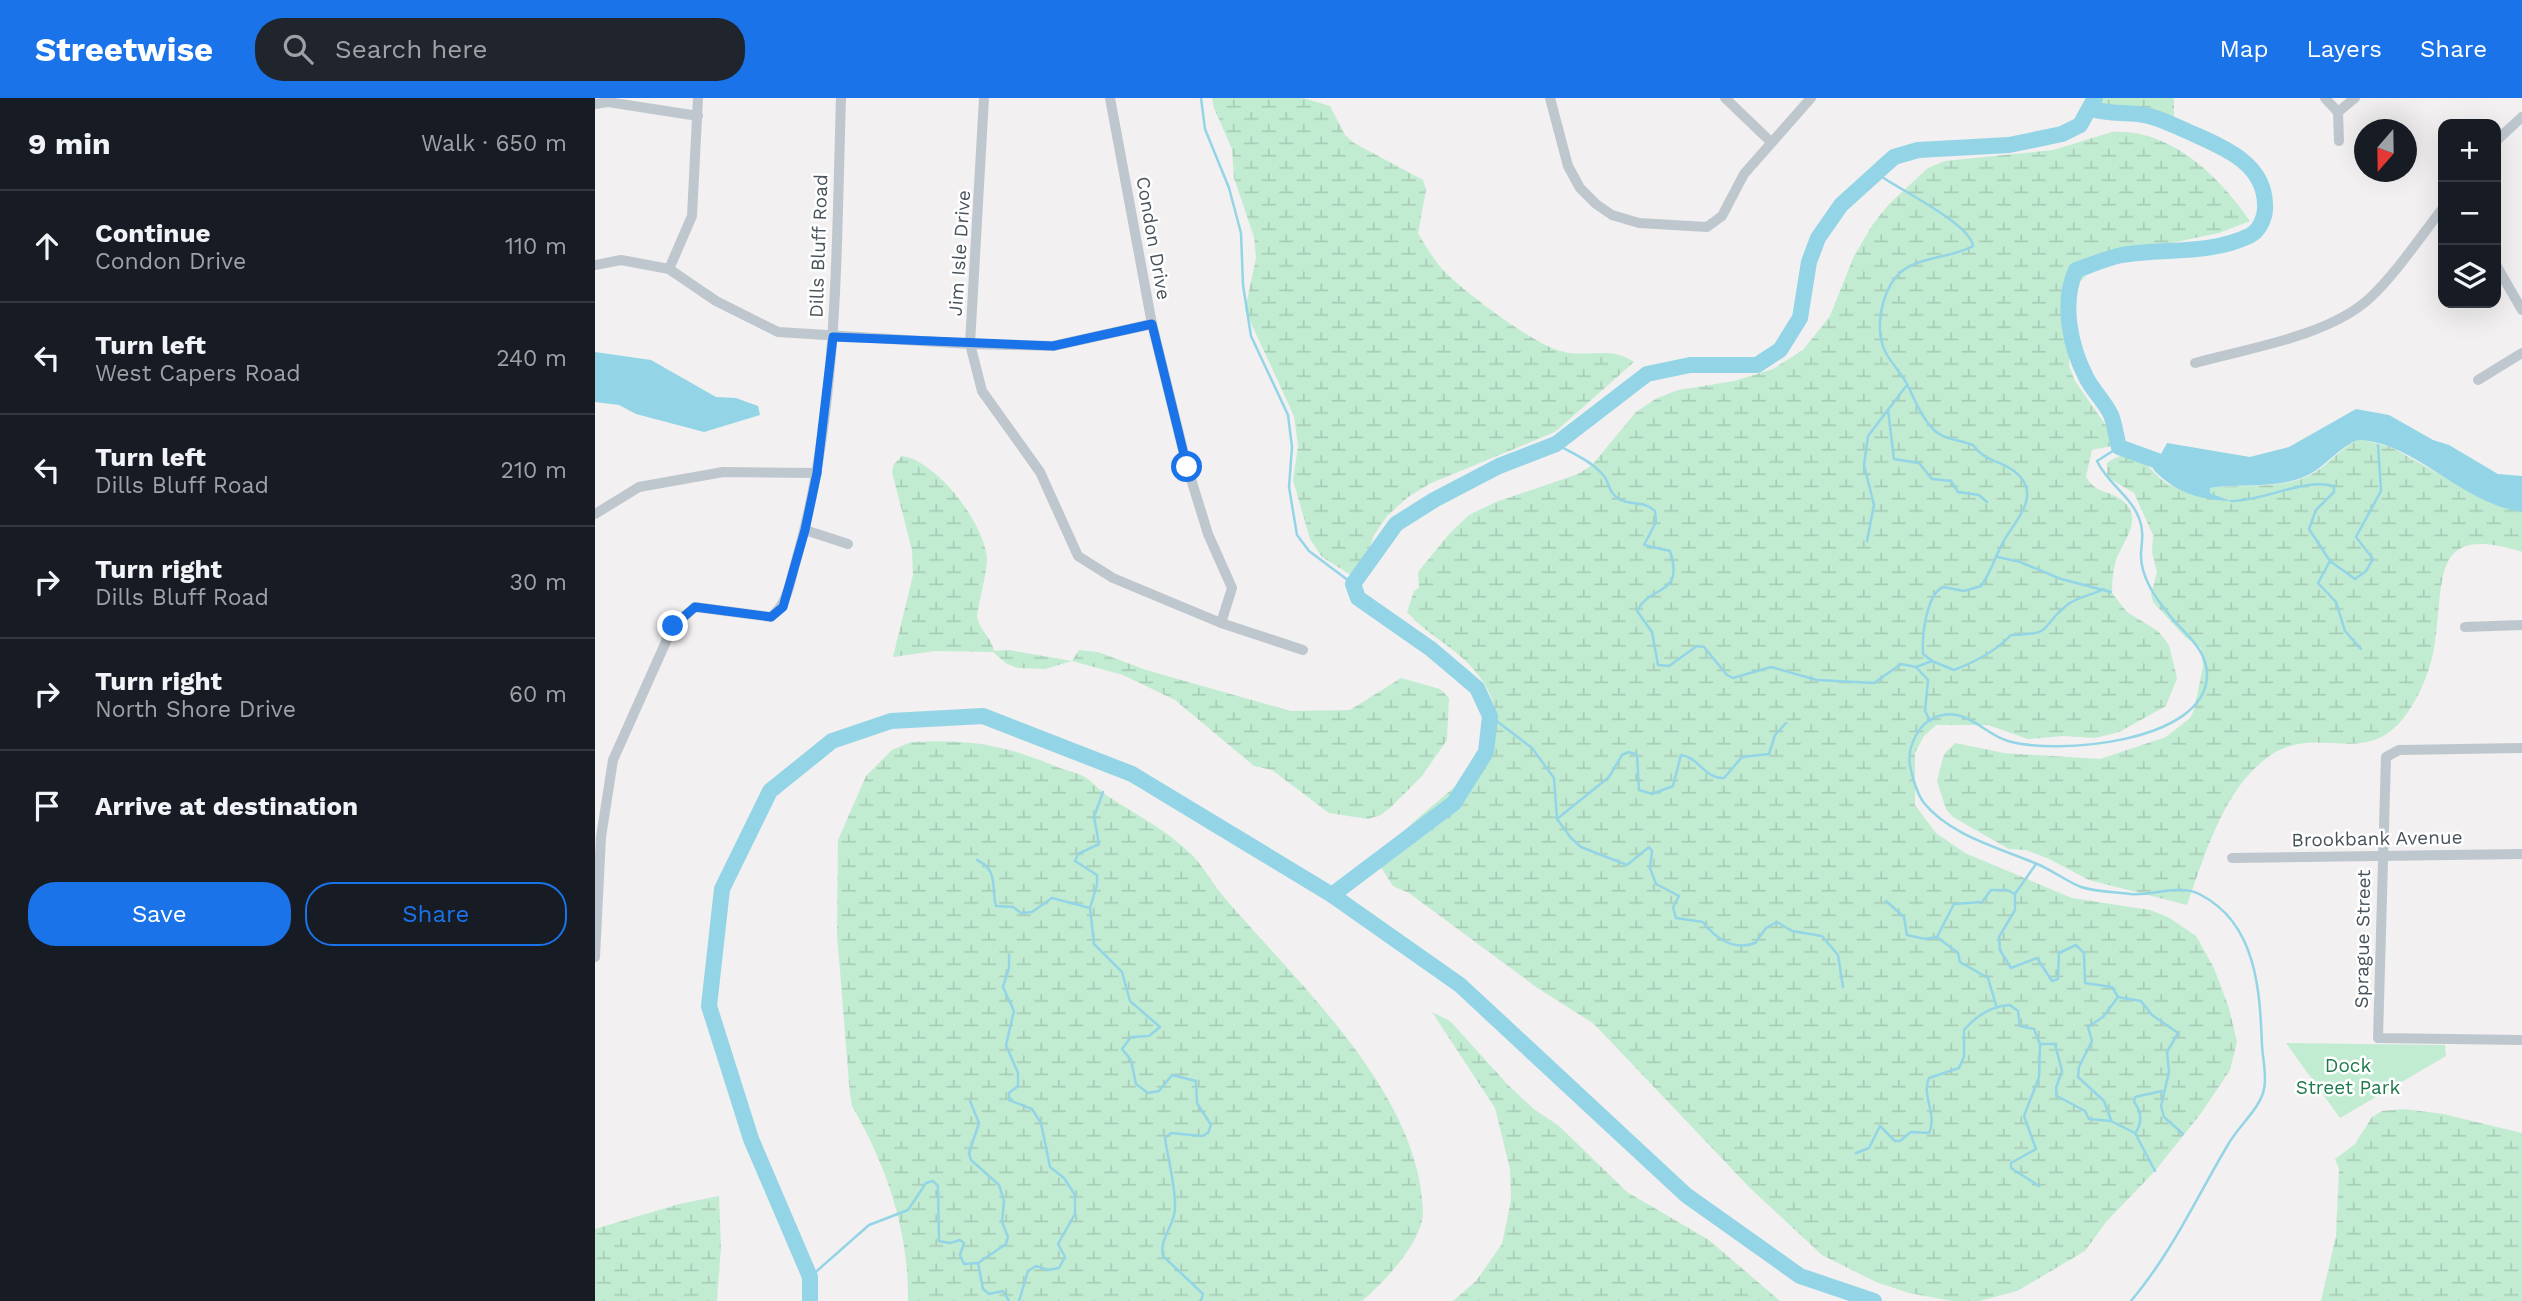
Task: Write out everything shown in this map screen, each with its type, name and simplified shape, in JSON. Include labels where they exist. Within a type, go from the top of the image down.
[{"type":"street","points":[[669,269],[692,216],[698,98]]},
{"type":"street","name":"Dills Bluff Road","points":[[598,837],[613,760],[673,626],[695,607],[771,617],[783,607],[805,530],[817,473],[833,337],[841,98]]},
{"type":"street","name":"Jim Isle Drive","points":[[984,98],[970,344],[982,391],[1040,472],[1078,556],[1113,578],[1221,623],[1303,650]]},
{"type":"street","name":"Condon Drive","points":[[1110,98],[1152,324],[1187,467],[1208,534],[1231,588],[1221,623]]},
{"type":"street","points":[[1550,98],[1568,166],[1580,188],[1596,204],[1612,215],[1639,223],[1707,227],[1717,221],[1744,174],[1811,98]]},
{"type":"street","points":[[1725,98],[1770,142]]},
{"type":"street","points":[[2325,98],[2338,112],[2339,141]]},
{"type":"street","points":[[2338,112],[2355,98]]},
{"type":"street","points":[[595,104],[608,102],[698,116]]},
{"type":"street","points":[[2501,136],[2522,117]]},
{"type":"street","points":[[2195,363],[2294,336],[2339,320],[2371,297],[2438,214]]},
{"type":"street","points":[[595,265],[621,260],[669,269],[716,301],[778,332],[970,344],[1053,346],[1152,324]]},
{"type":"street","points":[[2501,274],[2522,310]]},
{"type":"street","points":[[2478,380],[2522,353]]},
{"type":"street","points":[[595,514],[639,487],[723,472],[817,473]]},
{"type":"street","points":[[805,530],[848,544]]},
{"type":"street","points":[[2465,626],[2522,625]]},
{"type":"street","name":"Sprague Street","points":[[2522,748],[2399,750],[2386,757],[2381,856],[2378,1038],[2522,1040]]},
{"type":"street","points":[[595,957],[598,837]]},
{"type":"street","name":"Brookbank Avenue","points":[[2232,858],[2522,854]]},
{"type":"green space","points":[[1212,98],[1303,98],[1330,106],[1345,135],[1354,143],[1423,180],[1426,190],[1418,233],[1438,264],[1456,282],[1501,317],[1549,346],[1570,353],[1616,354],[1634,362],[1555,432],[1429,484],[1408,497],[1387,516],[1374,535],[1359,580],[1322,557],[1310,539],[1293,480],[1298,446],[1294,416],[1245,310],[1256,258],[1254,237],[1234,178],[1232,149]]},
{"type":"green space","points":[[2102,98],[2174,98],[2174,119],[2129,108],[2100,111]]},
{"type":"green space","points":[[2112,132],[2154,138],[2173,147],[2208,172],[2250,221],[2219,233],[2104,257],[2076,286],[2072,296],[2069,366],[2075,381],[2114,437],[2111,446],[2092,450],[2086,476],[2093,486],[2122,500],[2132,514],[2130,530],[2115,564],[2112,593],[2127,612],[2158,631],[2169,645],[2177,678],[2166,706],[2119,732],[2095,738],[2063,736],[2028,739],[1988,725],[1936,725],[1924,736],[1915,753],[1915,805],[1936,833],[1965,853],[2072,898],[2150,910],[2168,917],[2196,936],[2214,968],[2229,1008],[2237,1042],[2230,1070],[2202,1112],[2155,1171],[2106,1222],[2085,1251],[2017,1291],[1979,1301],[1952,1301],[1909,1293],[1876,1282],[1822,1255],[1750,1188],[1594,1024],[1536,987],[1409,893],[1393,886],[1380,866],[1391,845],[1458,784],[1478,761],[1492,737],[1495,710],[1482,680],[1474,669],[1407,612],[1414,591],[1419,588],[1418,572],[1450,533],[1469,515],[1496,502],[1578,474],[1592,465],[1636,412],[1657,398],[1678,390],[1734,381],[1773,369],[1803,350],[1830,316],[1854,256],[1873,224],[1889,204],[1928,168],[1945,161],[2053,150]]},
{"type":"green space","points":[[2360,439],[2391,447],[2492,504],[2522,512],[2522,552],[2492,545],[2471,545],[2457,551],[2448,562],[2443,578],[2435,643],[2422,688],[2408,712],[2392,730],[2375,740],[2358,743],[2305,743],[2287,747],[2268,757],[2252,771],[2227,805],[2187,905],[2089,880],[2026,850],[2009,849],[1953,817],[1946,809],[1937,781],[1944,754],[1955,743],[2004,753],[2100,759],[2166,737],[2190,718],[2194,710],[2203,666],[2201,648],[2185,637],[2153,602],[2151,594],[2157,572],[2152,553],[2153,535],[2134,493],[2107,477],[2107,463],[2118,457],[2135,456],[2174,487],[2228,500],[2210,493],[2210,488],[2275,484],[2300,479],[2318,470]]},
{"type":"green space","points":[[902,456],[916,460],[944,482],[957,496],[978,529],[987,559],[977,617],[994,651],[1009,650],[1072,661],[1045,669],[1018,668],[1007,664],[993,652],[935,651],[893,657],[913,575],[912,550],[892,472],[894,464]]},
{"type":"green space","points":[[1079,650],[1098,652],[1146,670],[1291,711],[1350,710],[1401,678],[1440,689],[1449,698],[1447,740],[1422,776],[1381,815],[1368,819],[1329,813],[1272,770],[1254,766],[1175,700],[1123,675],[1072,661]]},
{"type":"green space","points":[[911,742],[968,742],[1001,748],[1085,777],[1106,795],[1162,831],[1191,854],[1223,896],[1349,1041],[1377,1081],[1400,1123],[1416,1167],[1423,1211],[1422,1223],[1410,1248],[1391,1273],[1362,1301],[908,1301],[905,1250],[893,1200],[876,1152],[852,1106],[837,934],[838,840],[866,776],[892,750]]},
{"type":"green space","points":[[1432,1012],[1450,1021],[1508,1085],[1535,1110],[1558,1125],[1627,1192],[1709,1240],[1780,1301],[1453,1301],[1476,1281],[1502,1244],[1511,1200],[1510,1169],[1495,1108]]},
{"type":"green space","name":"Dock Street Park","points":[[2286,1043],[2445,1045],[2446,1056],[2340,1118]]},
{"type":"green space","points":[[2404,1109],[2443,1114],[2522,1133],[2522,1301],[2321,1301],[2336,1236],[2339,1169],[2335,1159],[2355,1144],[2372,1117],[2382,1111]]},
{"type":"green space","points":[[719,1196],[721,1247],[717,1301],[595,1301],[595,1229],[679,1204]]},
{"type":"water","points":[[595,352],[651,360],[716,397],[736,398],[758,406],[760,415],[704,432],[636,414],[619,405],[595,402]]},
{"type":"water","points":[[2356,409],[2389,415],[2433,440],[2449,445],[2498,474],[2522,476],[2522,512],[2500,507],[2480,498],[2402,452],[2383,444],[2362,440],[2350,443],[2316,470],[2298,479],[2273,484],[2210,488],[2210,493],[2231,501],[2208,499],[2178,489],[2153,469],[2167,443],[2250,457],[2289,447]]},
{"type":"waterway","points":[[1201,98],[1205,129],[1229,188],[1241,233],[1243,285],[1251,336],[1288,415],[1292,447],[1289,487],[1297,535],[1309,551],[1353,584]]},
{"type":"waterway","points":[[1332,895],[1454,803],[1486,752],[1490,716],[1477,688],[1431,649],[1358,598],[1353,584],[1396,524],[1434,500],[1499,466],[1556,444],[1647,374],[1690,365],[1757,365],[1780,350],[1800,318],[1809,262],[1818,238],[1841,205],[1894,157],[1918,150],[2009,145],[2062,134],[2080,125],[2095,98]]},
{"type":"waterway","points":[[2091,109],[2151,117],[2215,144],[2249,167],[2263,189],[2263,218],[2256,231],[2249,236],[2203,249],[2116,256],[2076,270],[2071,283],[2068,311],[2076,353],[2087,379],[2111,415],[2119,447],[2177,468]]},
{"type":"waterway","points":[[1876,173],[1946,217],[1969,237],[1973,246],[1912,265],[1896,277],[1886,294],[1881,314],[1880,335],[1886,353],[1907,384],[1929,425],[1948,438],[1973,445],[1982,454],[2014,471],[2022,479],[2027,496],[2022,513],[1981,586],[1964,591],[1943,587],[1937,591],[1924,627],[1923,654],[1954,670],[1984,656],[2011,635],[2035,633],[2045,629],[2071,602],[2104,589]]},
{"type":"waterway","points":[[1867,541],[1874,505],[1864,465],[1868,436],[1907,385]]},
{"type":"waterway","points":[[1888,410],[1894,459],[1919,463],[1932,479],[1951,481],[1958,492],[1979,495],[1987,502]]},
{"type":"waterway","points":[[1556,444],[1594,466],[1619,499],[1646,505],[1655,511],[1656,522],[1644,545],[1670,551],[1673,576],[1670,583],[1650,597],[1637,611],[1652,632],[1658,665],[1669,666],[1697,646],[1704,647],[1727,675],[1733,678],[1771,667],[1817,680],[1874,683],[1901,664],[1916,667],[1932,661]]},
{"type":"waterway","points":[[2231,501],[2257,498],[2309,485],[2334,486],[2334,492],[2316,510],[2309,529],[2330,561],[2355,579],[2366,571],[2373,559],[2356,537],[2381,491],[2378,445]]},
{"type":"waterway","points":[[2119,447],[2097,461],[2130,502],[2139,518],[2142,531],[2141,562],[2150,587],[2204,658],[2207,676],[2200,699],[2182,716],[2156,730],[2125,739],[2092,744],[2030,745],[2008,741],[1969,719],[1952,714],[1943,715],[1927,722],[1921,728],[1912,744],[1910,761],[1914,783],[1924,803],[1962,833],[2043,866],[2087,889],[2131,894],[2184,890],[2201,895],[2220,908],[2234,923],[2244,941],[2257,982],[2265,1073],[2262,1096],[2229,1143],[2159,1263],[2131,1301]]},
{"type":"waterway","points":[[1998,557],[2020,562],[2061,579],[2111,592]]},
{"type":"waterway","points":[[2330,561],[2318,583],[2336,602],[2345,631],[2361,649]]},
{"type":"waterway","points":[[1916,667],[1928,680],[1925,711],[1930,721]]},
{"type":"waterway","points":[[810,1301],[810,1277],[751,1139],[709,1006],[722,889],[770,791],[832,741],[891,721],[983,716],[1132,774],[1332,895],[1460,985],[1686,1195],[1800,1276],[1874,1301]]},
{"type":"waterway","points":[[1490,716],[1532,748],[1554,778],[1557,819],[1581,847],[1627,865],[1649,847],[1652,851],[1650,868],[1656,884],[1679,896],[1673,907],[1676,918],[1703,922],[1719,938],[1732,944],[1755,943],[1766,928],[1777,922],[1792,931],[1822,936],[1838,955],[1843,987]]},
{"type":"waterway","points":[[1557,819],[1609,777],[1622,755],[1629,752],[1637,755],[1639,790],[1652,794],[1673,786],[1681,755],[1693,760],[1711,775],[1724,778],[1742,757],[1769,754],[1775,735],[1786,723]]},
{"type":"waterway","points":[[1103,792],[1094,817],[1099,844],[1078,854],[1075,861],[1097,875],[1090,908],[1094,944],[1122,972],[1130,1001],[1160,1027],[1149,1036],[1131,1037],[1122,1049],[1131,1060],[1136,1084],[1148,1093],[1159,1091],[1172,1075],[1196,1081],[1197,1103],[1211,1125],[1208,1133],[1202,1136],[1171,1133],[1165,1138],[1175,1209],[1163,1244],[1163,1256],[1203,1294],[1201,1301]]},
{"type":"waterway","points":[[977,860],[989,869],[996,906],[1013,907],[1021,913],[1032,912],[1052,898],[1090,908]]},
{"type":"waterway","points":[[2036,864],[2015,894],[2015,910],[1999,937],[2000,950],[2011,968],[2037,958],[2052,981],[2058,979],[2059,953],[2076,945],[2084,953],[2085,983],[2112,987],[2118,997]]},
{"type":"waterway","points":[[1937,937],[1954,904],[1982,902],[1991,890],[2007,890],[2015,894]]},
{"type":"waterway","points":[[1886,901],[1904,917],[1907,935],[1925,939],[1937,937]]},
{"type":"waterway","points":[[1937,937],[1958,953],[1960,962],[1988,978],[1996,1005]]},
{"type":"waterway","points":[[1009,955],[1009,968],[1003,987],[1014,1011],[1006,1045],[1018,1073],[1018,1086],[1009,1093],[1009,1100],[1032,1109],[1041,1123],[1050,1167],[1064,1178],[1075,1195],[1075,1214],[1058,1244],[1065,1257],[1059,1268],[1048,1270],[1036,1266],[1028,1271],[1019,1301]]},
{"type":"waterway","points":[[2118,997],[2141,1001],[2152,1015],[2178,1033],[2167,1052],[2169,1072],[2161,1106],[2164,1117],[2183,1134]]},
{"type":"waterway","points":[[2111,1120],[2104,1101],[2078,1077],[2079,1067],[2092,1041],[2088,1027],[2103,1017],[2118,997]]},
{"type":"waterway","points":[[1856,1153],[1869,1148],[1880,1126],[1895,1141],[1900,1141],[1911,1132],[1929,1133],[1932,1119],[1927,1092],[1929,1078],[1959,1068],[1964,1057],[1964,1030],[1974,1020],[1990,1010],[2010,1005],[2018,1011],[2020,1026],[2034,1029],[2040,1044],[2039,1077],[2024,1116],[2036,1149],[2011,1163],[2011,1168],[2039,1186]]},
{"type":"waterway","points":[[2040,1044],[2055,1044],[2062,1071],[2056,1088],[2057,1096],[2085,1111],[2089,1119],[2111,1121],[2135,1133],[2155,1171]]},
{"type":"waterway","points":[[2136,1132],[2140,1117],[2134,1102],[2135,1097],[2162,1091]]},
{"type":"waterway","points":[[810,1277],[869,1225],[908,1210],[926,1183],[933,1181],[938,1186],[939,1241],[950,1243],[960,1240],[964,1243],[960,1255],[964,1264],[978,1263],[1006,1244],[1008,1237],[1002,1222],[1004,1201],[999,1185],[971,1160],[969,1153],[979,1123],[970,1101]]},
{"type":"waterway","points":[[978,1263],[983,1289],[989,1294],[1003,1291],[1009,1301]]},
{"type":"route","points":[[673,626],[695,607],[771,617],[783,607],[805,530],[817,473],[833,337],[1053,346],[1152,324],[1187,467]]}]
